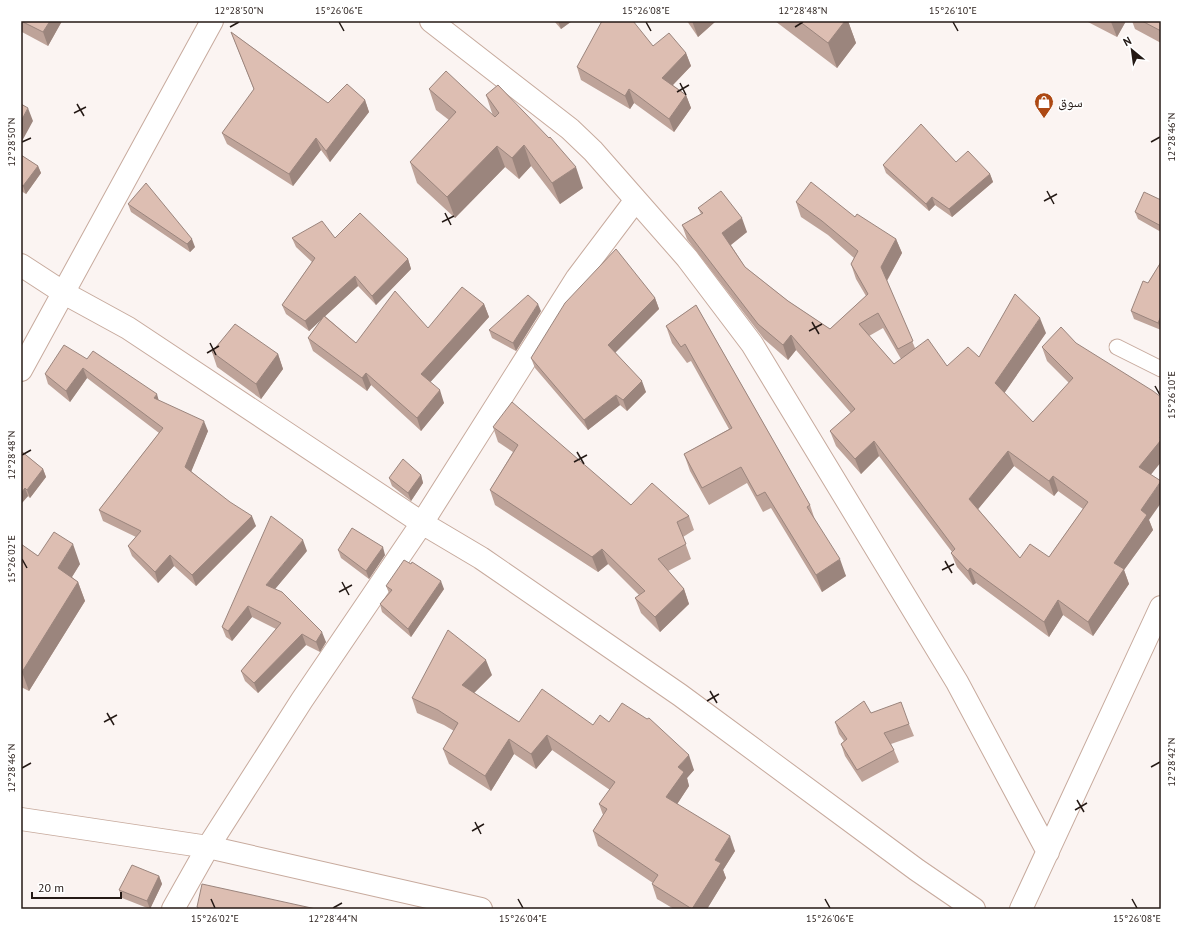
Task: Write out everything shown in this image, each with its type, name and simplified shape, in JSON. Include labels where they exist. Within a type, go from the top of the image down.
[{"type":"street","points":[[21,370],[212,21]]},
{"type":"street","points":[[431,21],[570,129],[610,170],[635,201],[687,258],[752,344],[957,682],[1048,852]]},
{"type":"street","points":[[173,909],[208,847],[302,700],[422,523],[577,278],[635,201]]},
{"type":"street","points":[[21,265],[64,293],[128,328],[422,523],[482,558],[674,691],[917,870],[974,909]]},
{"type":"street","points":[[1021,909],[1161,607]]},
{"type":"street","points":[[21,820],[208,847],[480,909]]},
{"type":"lane","points":[[1117,347],[1161,369]]},
{"type":"building","points":[[21,21],[50,21],[43,32]]},
{"type":"building","points":[[602,21],[633,21],[653,46],[669,33],[686,53],[662,78],[686,95],[669,119],[629,89],[625,96],[577,67]]},
{"type":"building","points":[[799,21],[845,21],[828,43]]},
{"type":"building","points":[[1142,21],[1161,21],[1161,31]]},
{"type":"building","points":[[231,32],[328,103],[347,84],[365,100],[326,151],[316,138],[289,174],[222,133],[254,89]]},
{"type":"building","points":[[446,71],[495,117],[499,113],[486,95],[498,85],[549,138],[550,137],[576,167],[552,183],[524,145],[512,158],[497,146],[447,197],[410,162],[456,112],[429,89]]},
{"type":"building","points":[[21,104],[28,108],[21,121]]},
{"type":"building","points":[[921,124],[956,162],[968,151],[990,174],[949,209],[932,197],[926,204],[883,165]]},
{"type":"building","points":[[21,155],[38,166],[23,186],[21,185]]},
{"type":"building","points":[[811,182],[855,217],[857,214],[896,239],[881,267],[913,341],[898,349],[878,313],[859,324],[894,364],[928,339],[947,366],[968,347],[979,357],[1015,294],[1040,318],[995,383],[1033,422],[1073,378],[1042,347],[1061,327],[1076,343],[1161,397],[1161,440],[1139,467],[1161,481],[1141,510],[1147,515],[1114,563],[1124,569],[1088,622],[1058,600],[1044,622],[970,568],[968,571],[951,553],[955,549],[874,441],[855,459],[830,431],[855,409],[791,335],[783,345],[758,324],[682,225],[703,213],[698,208],[721,191],[742,218],[722,233],[745,267],[788,301],[830,329],[868,294],[851,264],[858,251],[822,221],[796,202]],"holes":[[[1008,451],[1049,481],[1053,476],[1088,502],[1049,557],[1030,544],[1020,558],[969,499]]]},
{"type":"building","points":[[146,183],[192,239],[187,244],[128,204]]},
{"type":"building","points":[[1144,192],[1161,200],[1161,226],[1135,212]]},
{"type":"building","points":[[360,213],[408,259],[372,296],[355,276],[305,321],[282,305],[315,258],[292,238],[322,221],[335,238]]},
{"type":"building","points":[[616,249],[655,298],[608,345],[642,381],[623,400],[616,395],[584,420],[531,358],[565,303]]},
{"type":"building","points":[[1161,262],[1161,316],[1158,323],[1131,311],[1143,281],[1148,283]]},
{"type":"building","points":[[462,287],[484,304],[421,374],[440,390],[417,418],[366,373],[362,378],[308,338],[324,316],[356,343],[395,291],[428,328]]},
{"type":"building","points":[[528,295],[538,304],[513,343],[489,330]]},
{"type":"building","points":[[696,305],[810,505],[807,507],[840,559],[816,575],[765,492],[757,496],[741,467],[702,488],[684,454],[732,428],[685,344],[681,347],[666,326]]},
{"type":"building","points":[[235,324],[278,354],[256,384],[212,352]]},
{"type":"building","points":[[64,345],[87,359],[93,351],[157,394],[154,398],[204,421],[185,467],[230,502],[252,516],[192,575],[170,555],[155,572],[128,546],[141,531],[99,510],[163,428],[83,368],[66,391],[45,374]]},
{"type":"building","points":[[512,402],[631,505],[652,483],[689,516],[677,522],[686,544],[658,559],[684,589],[655,617],[635,598],[645,591],[602,549],[592,557],[490,490],[518,445],[493,427]]},
{"type":"building","points":[[21,451],[43,469],[27,490],[25,488],[21,493]]},
{"type":"building","points":[[403,459],[421,475],[408,493],[389,478]]},
{"type":"building","points":[[271,516],[303,540],[266,585],[282,592],[322,632],[316,642],[302,634],[254,683],[241,671],[281,623],[248,606],[228,631],[222,627]]},
{"type":"building","points":[[352,528],[383,547],[366,571],[338,550]]},
{"type":"building","points":[[54,532],[73,544],[58,568],[78,582],[22,672],[21,544],[38,556]]},
{"type":"building","points":[[404,560],[411,564],[412,562],[441,581],[408,629],[380,604],[392,590],[386,586]]},
{"type":"building","points":[[448,630],[486,660],[462,685],[519,722],[542,689],[593,725],[600,715],[609,722],[622,703],[647,719],[649,718],[689,755],[678,767],[684,772],[666,797],[730,836],[715,860],[721,863],[692,909],[652,884],[658,875],[593,831],[607,809],[599,804],[615,782],[547,735],[531,754],[509,739],[485,776],[443,749],[458,723],[438,710],[412,698]]},
{"type":"building","points":[[864,701],[871,713],[901,702],[909,724],[884,733],[894,750],[857,770],[841,744],[847,739],[835,722]]},
{"type":"building","points":[[132,865],[159,876],[147,901],[119,890]]},
{"type":"building","points":[[202,884],[316,909],[200,909],[197,907]]},
{"type":"place","name":"سوق","points":[[1044,119]]}]
